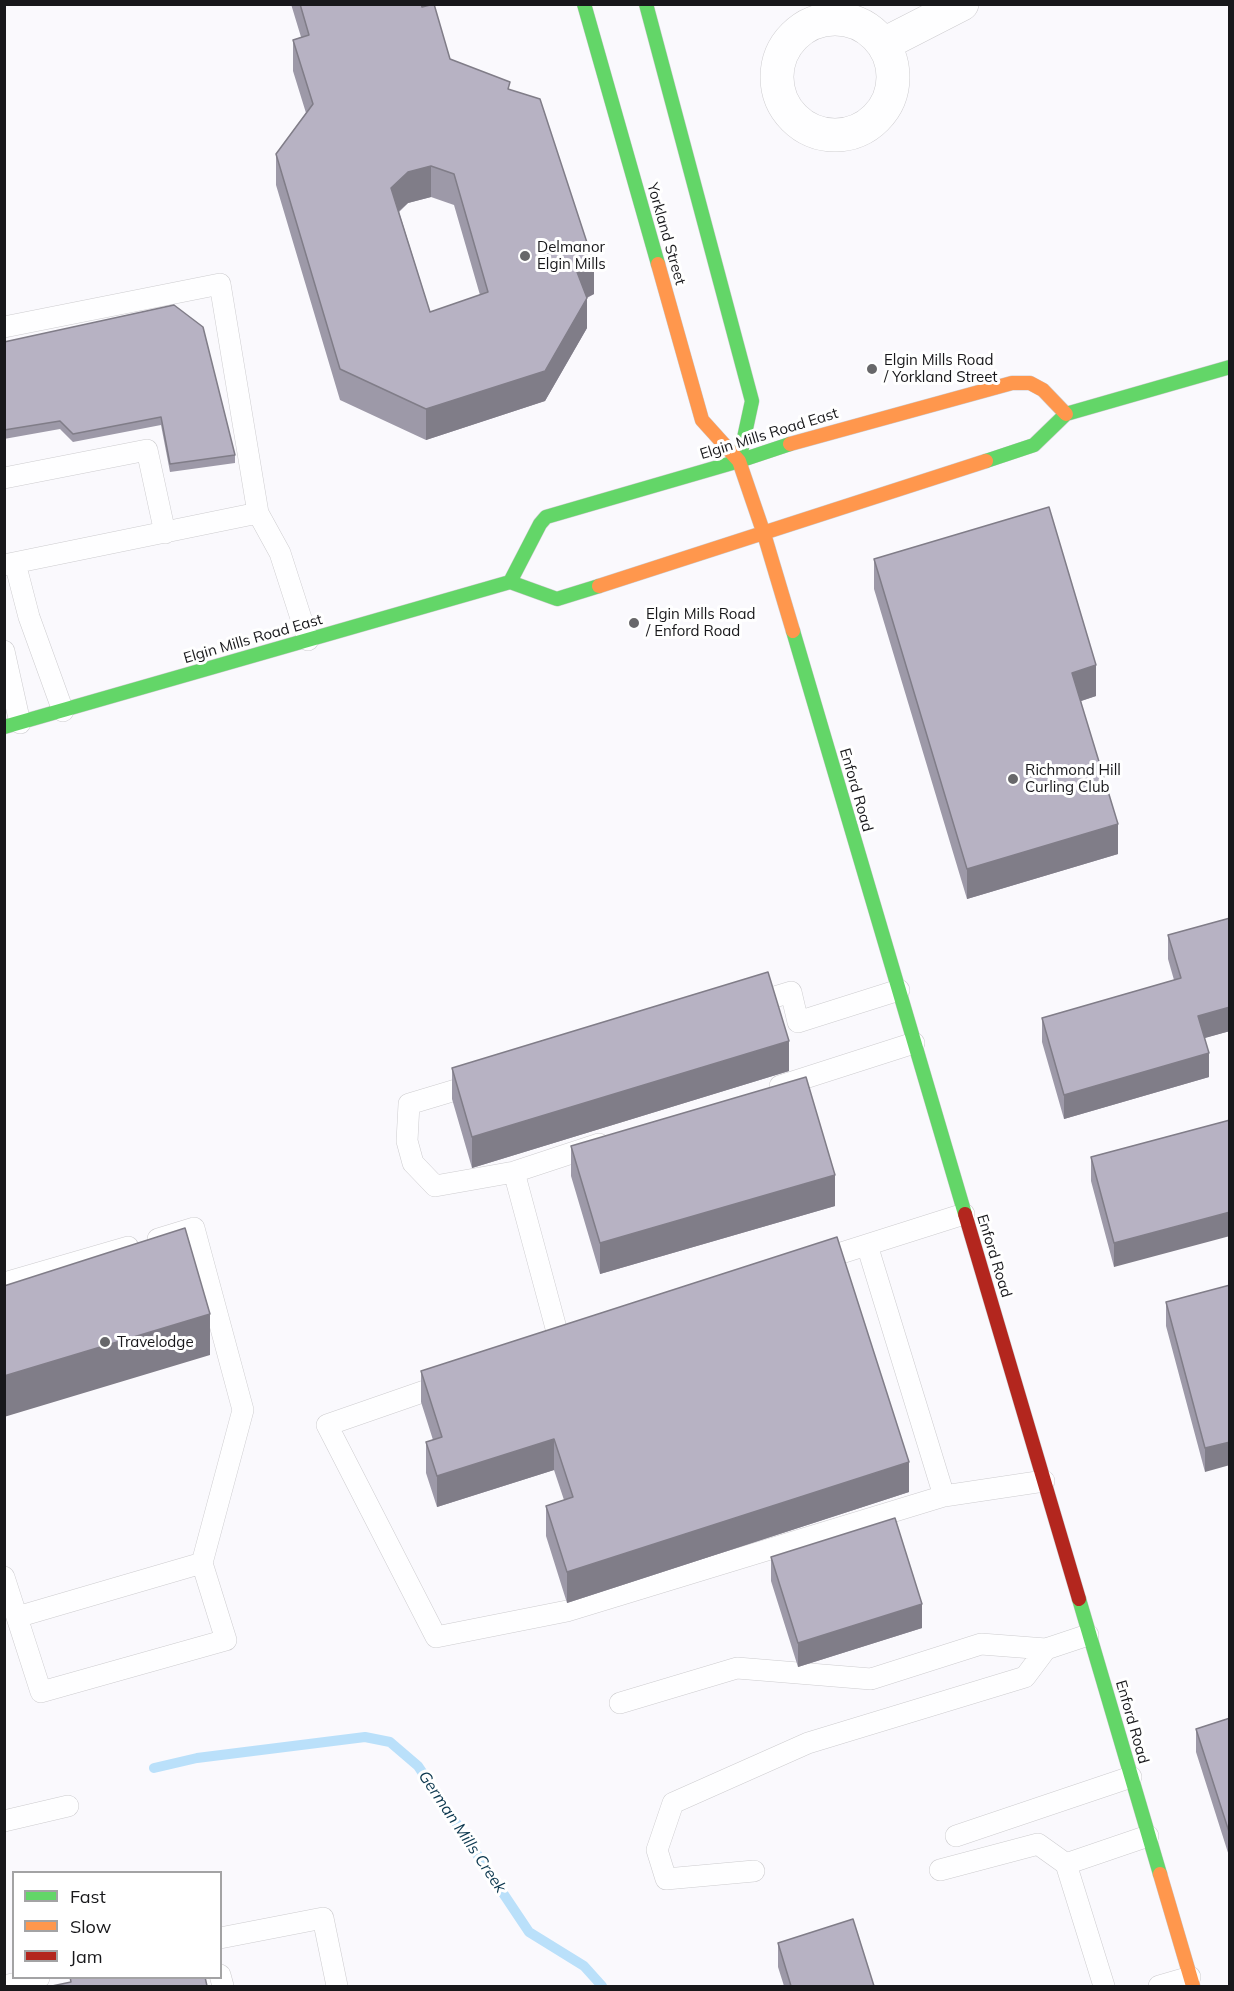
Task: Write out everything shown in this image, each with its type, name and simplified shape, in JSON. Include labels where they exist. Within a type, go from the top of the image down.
[{"type":"street","name":"Yorkland Street","points":[[584,4],[702,420],[739,461],[764,534]]},
{"type":"street","points":[[646,4],[752,401],[739,461]]},
{"type":"street","points":[[884,44],[962,4]]},
{"type":"street","points":[[510,582],[557,599],[1034,445],[1066,414],[1230,367]]},
{"type":"street","name":"Elgin Mills Road East","points":[[12,725],[510,582],[540,524],[546,517],[739,461],[811,437],[1012,383],[1030,383],[1043,390],[1066,414]]},
{"type":"street","name":"Enford Road","points":[[764,534],[1192,1982]]},
{"type":"lane","points":[[4,327],[220,284],[258,513],[280,553],[308,640]]},
{"type":"lane","points":[[4,478],[147,450],[165,533]]},
{"type":"lane","points":[[63,711],[10,564],[258,513]]},
{"type":"lane","points":[[4,651],[12,725]]},
{"type":"lane","points":[[723,1012],[791,992],[798,1022],[899,990]]},
{"type":"lane","points":[[765,1091],[914,1043]]},
{"type":"lane","points":[[499,1077],[409,1104],[407,1140],[413,1163],[435,1186],[514,1172],[617,1139]]},
{"type":"lane","points":[[514,1172],[560,1343]]},
{"type":"lane","points":[[799,1267],[964,1214]]},
{"type":"lane","points":[[4,1283],[194,1228],[243,1410],[202,1563],[226,1640],[41,1692],[4,1577]]},
{"type":"lane","points":[[867,1245],[944,1496]]},
{"type":"lane","points":[[538,1351],[583,1336]]},
{"type":"lane","points":[[471,1374],[327,1425],[436,1636],[567,1611],[944,1496],[1044,1481]]},
{"type":"lane","points":[[17,1617],[202,1563]]},
{"type":"lane","points":[[620,1703],[736,1668],[871,1679],[981,1644],[1046,1649],[1089,1635]]},
{"type":"lane","points":[[754,1871],[666,1879],[657,1850],[673,1803],[808,1743],[1024,1677],[1046,1649]]},
{"type":"lane","points":[[956,1836],[1131,1777]]},
{"type":"lane","points":[[4,1821],[68,1806]]},
{"type":"lane","points":[[1066,1864],[1148,1836]]},
{"type":"lane","points":[[940,1870],[1038,1844],[1066,1864],[1104,1986]]},
{"type":"lane","points":[[222,1938],[323,1918],[337,1986]]},
{"type":"lane","points":[[4,1986],[31,1979]]},
{"type":"lane","points":[[1159,1986],[1192,1982]]},
{"type":"building","name":"Delmanor Elgin Mills","points":[[300,4],[421,4],[422,7],[434,4],[450,59],[510,82],[508,89],[540,99],[594,264],[577,272],[587,298],[545,371],[426,409],[340,369],[276,154],[313,104],[293,40],[309,35]],"holes":[[[431,166],[454,174],[488,292],[430,312],[391,188],[408,172]]]},
{"type":"building","points":[[174,305],[203,327],[235,455],[170,464],[161,417],[73,434],[60,421],[4,430],[4,342]]},
{"type":"building","name":"Richmond Hill Curling Club","points":[[1049,507],[1096,665],[1072,673],[1118,824],[967,869],[874,559]]},
{"type":"building","points":[[1230,918],[1230,1007],[1198,1016],[1209,1053],[1064,1095],[1042,1018],[1181,978],[1168,935]]},
{"type":"building","points":[[768,972],[789,1041],[472,1137],[452,1068]]},
{"type":"building","points":[[806,1077],[835,1175],[600,1243],[571,1146]]},
{"type":"building","points":[[1230,1120],[1230,1212],[1114,1243],[1091,1157]]},
{"type":"building","points":[[185,1228],[210,1314],[4,1376],[4,1286]]},
{"type":"building","points":[[837,1237],[909,1462],[567,1572],[546,1506],[573,1497],[554,1439],[437,1476],[426,1442],[442,1437],[421,1371]]},
{"type":"building","points":[[1230,1285],[1230,1442],[1205,1448],[1166,1302]]},
{"type":"building","points":[[895,1518],[922,1604],[798,1643],[771,1557]]},
{"type":"building","points":[[1230,1718],[1230,1835],[1196,1729]]},
{"type":"building","points":[[853,1919],[874,1986],[791,1986],[778,1943]]},
{"type":"building","points":[[70,1979],[205,1979],[207,1986],[52,1986],[71,1982]]},
{"type":"waterway","name":"German Mills Creek","points":[[154,1768],[197,1758],[365,1737],[390,1742],[418,1766],[529,1932],[584,1966],[602,1986]]},
{"type":"traffic: fast","points":[[584,4],[658,264]]},
{"type":"traffic: fast","points":[[646,4],[752,401],[739,461]]},
{"type":"traffic: fast","points":[[986,461],[1034,445],[1066,414],[1230,367]]},
{"type":"traffic: fast","points":[[510,582],[540,524],[546,517],[790,444]]},
{"type":"traffic: fast","points":[[4,727],[510,582],[557,599],[599,586]]},
{"type":"traffic: fast","points":[[793,631],[965,1214]]},
{"type":"traffic: fast","points":[[1079,1599],[1160,1874]]},
{"type":"traffic: slow","points":[[658,264],[702,420],[739,461],[793,631]]},
{"type":"traffic: slow","points":[[790,444],[1012,383],[1030,383],[1043,390],[1066,414]]},
{"type":"traffic: slow","points":[[599,586],[986,461]]},
{"type":"traffic: slow","points":[[1160,1874],[1193,1986]]},
{"type":"traffic: jam","points":[[965,1214],[1079,1599]]},
{"type":"place","name":"Delmanor Elgin Mills","points":[[525,256]]},
{"type":"place","name":"Elgin Mills Road / Yorkland Street","points":[[872,369]]},
{"type":"place","name":"Elgin Mills Road / Enford Road","points":[[634,623]]},
{"type":"place","name":"Richmond Hill Curling Club","points":[[1013,779]]},
{"type":"place","name":"Travelodge","points":[[105,1342]]}]
